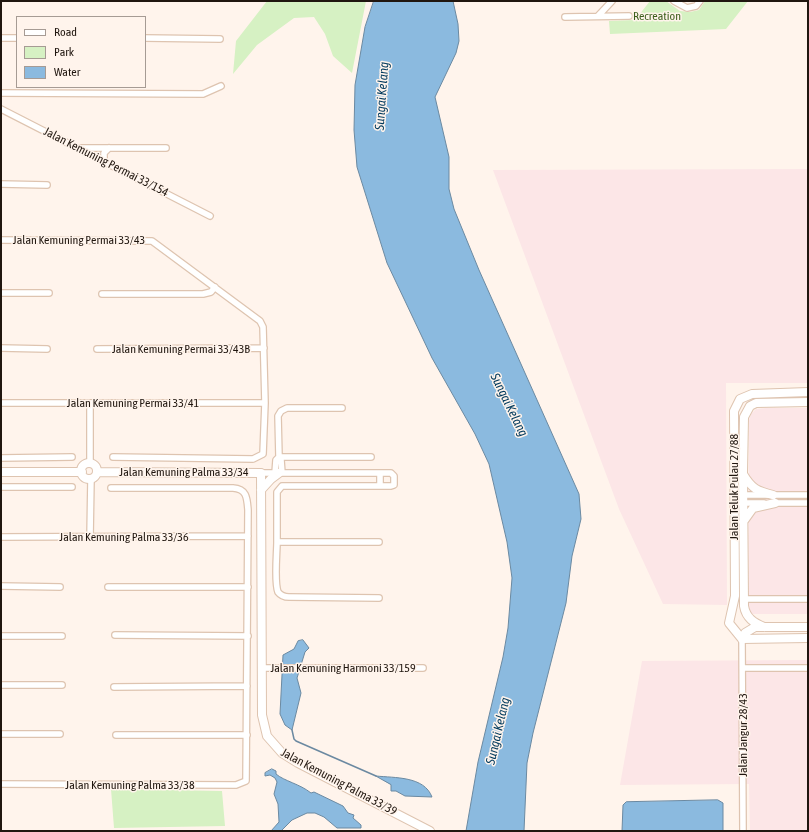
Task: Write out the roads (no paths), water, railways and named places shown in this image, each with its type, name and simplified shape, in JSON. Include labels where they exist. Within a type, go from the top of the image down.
[{"type":"street","points":[[598,16],[612,1]]},
{"type":"street","points":[[674,1],[687,8],[696,6],[700,1]]},
{"type":"street","points":[[565,17],[629,16]]},
{"type":"street","points":[[1,38],[16,38]]},
{"type":"street","points":[[146,38],[220,39]]},
{"type":"street","points":[[1,94],[203,94],[221,86]]},
{"type":"street","name":"Jalan Kemuning Permai 33/154","points":[[1,108],[210,216]]},
{"type":"street","points":[[80,148],[166,148]]},
{"type":"street","points":[[104,161],[104,153],[109,148]]},
{"type":"street","points":[[1,184],[47,185]]},
{"type":"street","name":"Jalan Kemuning Permai 33/43","points":[[1,240],[152,241],[260,321],[264,331],[265,403],[262,454],[253,459],[113,457]]},
{"type":"street","points":[[102,294],[204,294],[211,292],[215,287]]},
{"type":"street","points":[[1,293],[49,293]]},
{"type":"street","points":[[1,348],[47,349]]},
{"type":"street","name":"Jalan Kemuning Permai 33/43B","points":[[97,349],[264,348]]},
{"type":"street","name":"Jalan Teluk Pulau 27/88","points":[[742,639],[733,630],[729,623],[735,596],[739,499],[734,411],[740,399],[752,394],[808,392]]},
{"type":"street","name":"Jalan Teluk Pulau 27/88","points":[[764,627],[756,624],[745,611],[743,522],[739,499],[743,473],[744,417],[750,406],[763,402],[808,402]]},
{"type":"street","name":"Jalan Kemuning Permai 33/41","points":[[1,403],[265,403]]},
{"type":"street","points":[[90,403],[90,464]]},
{"type":"street","points":[[279,473],[276,460],[279,457],[278,416],[281,411],[287,408],[342,408]]},
{"type":"street","points":[[1,458],[72,457]]},
{"type":"street","points":[[279,457],[371,457]]},
{"type":"street","points":[[82,472],[84,466],[90,464]]},
{"type":"street","points":[[90,464],[96,468],[97,472],[95,476],[90,479]]},
{"type":"street","points":[[1,472],[82,472]]},
{"type":"street","points":[[82,472],[86,478],[90,479]]},
{"type":"street","name":"Jalan Kemuning Palma 33/34","points":[[97,472],[262,473],[262,602]]},
{"type":"street","points":[[262,473],[391,473],[394,476],[393,486],[282,486],[277,492],[279,592],[283,596],[289,597],[379,598]]},
{"type":"street","points":[[262,490],[271,479],[279,473]]},
{"type":"street","points":[[380,473],[380,486]]},
{"type":"street","points":[[743,473],[751,486],[774,499],[808,503]]},
{"type":"street","points":[[90,479],[90,537]]},
{"type":"street","points":[[1,487],[72,488]]},
{"type":"street","points":[[111,488],[233,488],[242,490],[246,494],[247,499],[248,536],[247,735],[116,735]]},
{"type":"street","points":[[739,499],[774,499],[808,495]]},
{"type":"street","points":[[743,522],[753,508],[774,499]]},
{"type":"street","name":"Jalan Kemuning Palma 33/36","points":[[1,537],[248,536]]},
{"type":"street","points":[[278,542],[379,542]]},
{"type":"street","points":[[1,586],[60,587]]},
{"type":"street","points":[[108,587],[248,587]]},
{"type":"street","points":[[744,599],[808,599]]},
{"type":"street","name":"Jalan Kemuning Palma 33/39","points":[[262,602],[264,729],[267,736],[276,748],[298,763],[430,831]]},
{"type":"street","points":[[808,627],[751,628],[745,633],[742,639],[808,638]]},
{"type":"street","points":[[115,635],[248,636]]},
{"type":"street","points":[[1,636],[62,636]]},
{"type":"street","name":"Jalan Jangur 28/43","points":[[742,639],[743,831]]},
{"type":"street","name":"Jalan Kemuning Harmoni 33/159","points":[[262,668],[423,668]]},
{"type":"street","points":[[743,668],[808,668]]},
{"type":"street","points":[[1,685],[62,684]]},
{"type":"street","points":[[114,686],[247,686]]},
{"type":"street","points":[[1,734],[60,734]]},
{"type":"street","name":"Jalan Kemuning Palma 33/38","points":[[1,784],[240,785],[246,780],[247,735]]},
{"type":"water","name":"Sungai Kelang","points":[[374,1],[453,1],[458,24],[459,41],[456,53],[435,97],[449,157],[449,189],[454,209],[479,270],[579,494],[581,519],[572,556],[566,603],[533,733],[527,763],[524,831],[466,831],[478,762],[503,657],[508,628],[512,578],[507,542],[489,464],[475,434],[432,358],[387,263],[357,167],[354,130],[355,85],[365,27]]},
{"type":"water","points":[[303,640],[309,648],[305,652],[297,678],[301,693],[292,730],[285,725],[280,714],[283,655],[294,649],[298,641]]},
{"type":"water","points":[[272,769],[276,771],[276,774],[283,779],[302,787],[311,793],[314,792],[343,806],[348,813],[354,815],[353,818],[361,825],[361,828],[337,828],[324,817],[315,813],[307,813],[292,820],[281,831],[271,831],[279,822],[278,804],[274,794],[277,782],[275,778],[270,775],[265,776],[265,773]]},
{"type":"water","points":[[376,776],[408,779],[416,782],[423,785],[432,797],[405,796],[396,791],[391,791],[391,785]]},
{"type":"water","points":[[718,800],[723,803],[723,831],[622,831],[623,805],[626,802]]},
{"type":"waterway","points":[[292,730],[296,741],[376,776]]},
{"type":"park label","name":"Recreation","points":[[657,16]]}]
